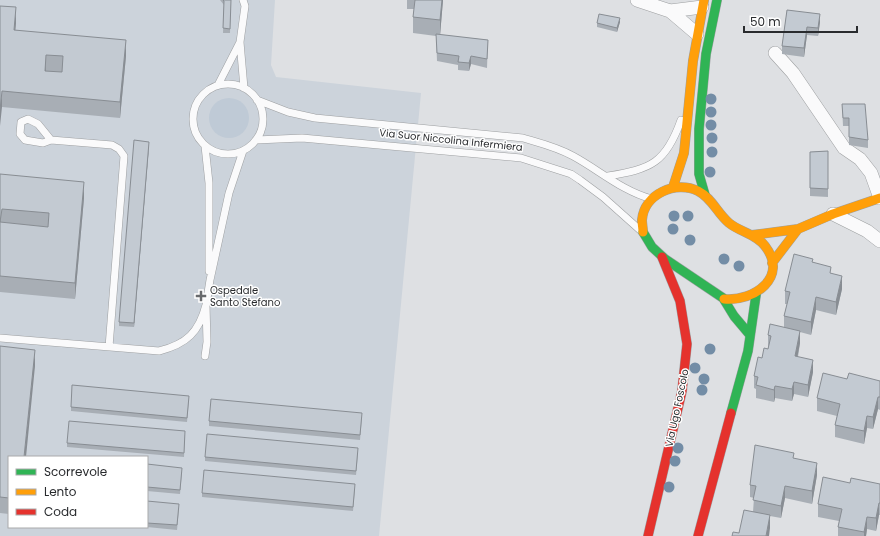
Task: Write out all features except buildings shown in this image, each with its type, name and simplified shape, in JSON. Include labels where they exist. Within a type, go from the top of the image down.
[{"type":"street","points":[[637,0],[670,10],[697,34]]},
{"type":"street","points":[[717,0],[706,54],[699,129],[699,174],[705,195],[731,225],[752,234],[764,245],[772,263]]},
{"type":"street","points":[[670,10],[703,3],[697,34],[689,97],[688,128],[684,158],[672,187]]},
{"type":"street","points":[[752,234],[798,229],[834,214],[880,198],[871,173],[860,158],[844,148],[793,73],[776,54]]},
{"type":"street","points":[[652,199],[658,193],[672,187],[689,188],[705,195]]},
{"type":"street","name":"Via Ugo Foscolo","points":[[652,199],[644,212],[642,226],[648,245],[662,257],[724,299],[735,317],[750,335]]},
{"type":"street","points":[[834,214],[867,231],[880,241]]},
{"type":"street","points":[[724,299],[735,301],[756,295],[766,284],[772,263],[798,229]]},
{"type":"street","name":"Via Ugo Foscolo","points":[[648,536],[682,391],[687,344],[680,301],[662,257]]},
{"type":"street","points":[[698,536],[748,351],[756,295]]},
{"type":"lane","points":[[243,0],[245,6],[240,42],[244,88]]},
{"type":"lane","points":[[210,280],[209,183],[205,146],[195,132],[193,115],[199,99],[207,90],[218,85],[240,42]]},
{"type":"lane","name":"Via Suor Niccolina Infermiera","points":[[218,85],[228,84],[244,88],[258,100],[288,112],[316,118],[523,138],[550,146],[572,155],[608,176],[631,192],[652,199]]},
{"type":"lane","points":[[608,176],[645,168],[663,156],[675,137],[689,97]]},
{"type":"lane","points":[[205,146],[224,154],[243,151],[256,140],[263,121],[261,107],[258,100]]},
{"type":"lane","name":"Via Suor Niccolina Infermiera","points":[[256,140],[302,138],[521,158],[571,174],[603,196],[644,233]]},
{"type":"lane","points":[[51,140],[112,145],[119,149],[124,156],[110,347]]},
{"type":"lane","points":[[0,338],[153,351],[174,346],[187,339],[201,323],[227,201],[243,151]]},
{"type":"lane","points":[[205,356],[207,342],[206,305]]},
{"type":"shaded area","name":"Ospedale Santo Stefano","points":[[0,0],[275,0],[271,65],[276,77],[421,93],[379,536],[0,536]]},
{"type":"shaded area","points":[[229,98],[237,100],[243,104],[247,110],[249,118],[247,126],[243,132],[237,136],[229,138],[221,136],[215,132],[211,126],[209,118],[211,110],[215,104],[221,100]]},
{"type":"traffic: fast","points":[[705,195],[699,174],[699,129],[706,54],[717,0]]},
{"type":"traffic: fast","points":[[643,232],[652,247],[665,259],[723,298],[734,316],[750,335]]},
{"type":"traffic: fast","points":[[731,413],[748,351],[756,295]]},
{"type":"traffic: slow","points":[[673,187],[684,153],[693,61],[704,0]]},
{"type":"traffic: slow","points":[[643,232],[642,220],[644,211],[648,203],[655,196],[671,188],[680,187],[689,188],[703,194],[729,223],[761,242],[771,257],[773,268],[765,285],[756,292],[746,296],[735,299],[724,299]]},
{"type":"traffic: slow","points":[[752,235],[798,229],[833,214],[880,198]]},
{"type":"traffic: slow","points":[[772,263],[798,229]]},
{"type":"traffic: jam","points":[[648,536],[682,391],[687,344],[680,301],[662,257]]},
{"type":"traffic: jam","points":[[698,536],[731,413]]},
{"type":"place","name":"Ospedale Santo Stefano","points":[[201,296]]}]
